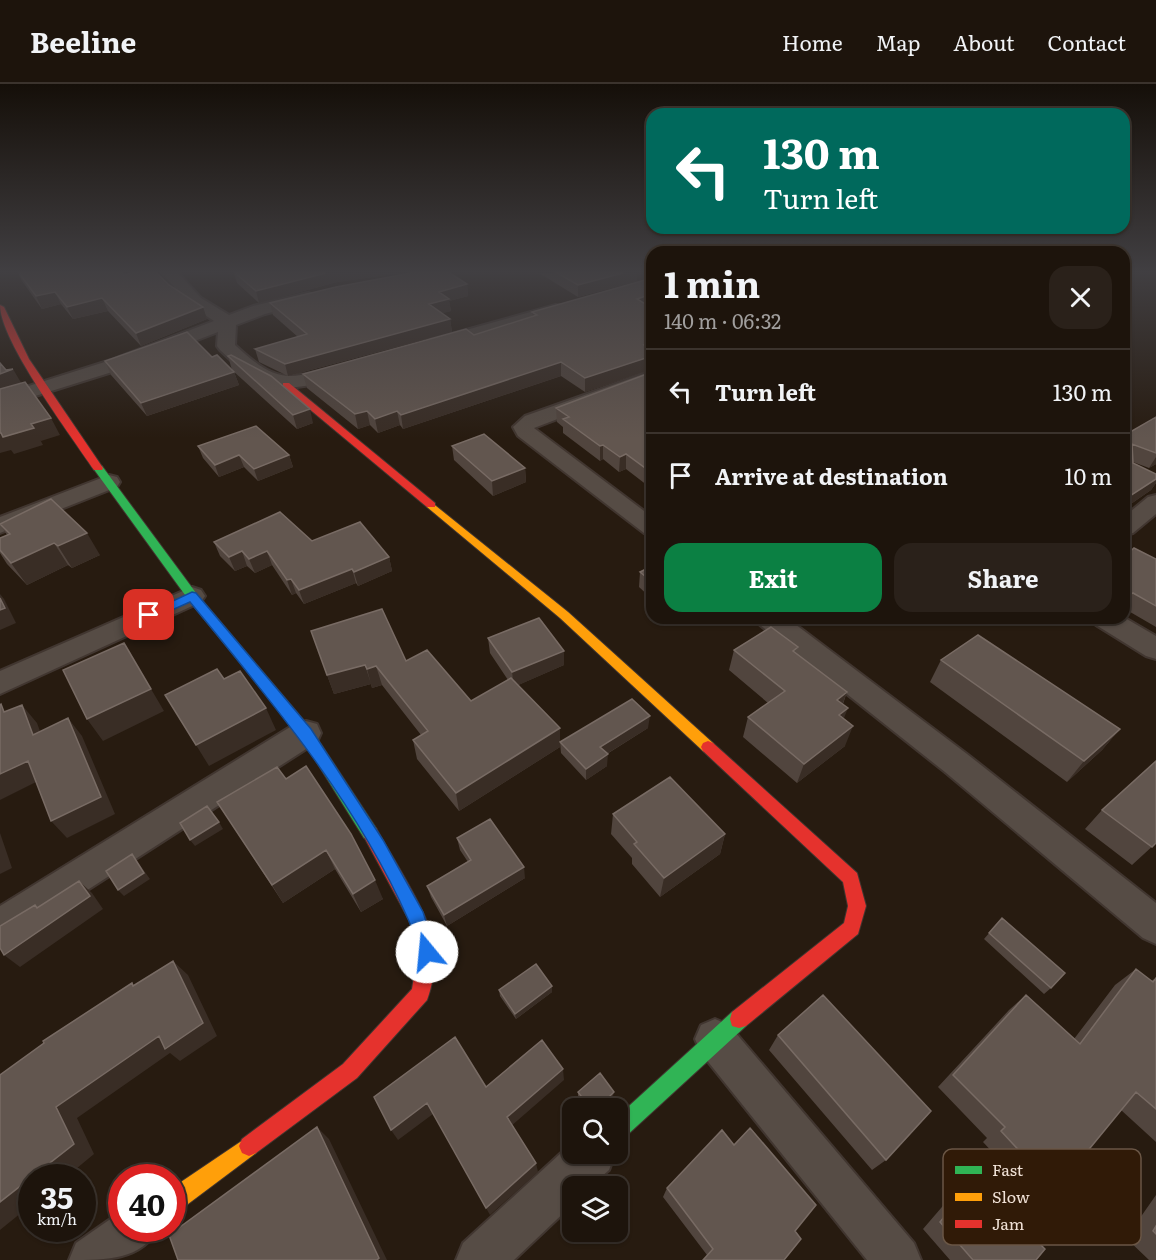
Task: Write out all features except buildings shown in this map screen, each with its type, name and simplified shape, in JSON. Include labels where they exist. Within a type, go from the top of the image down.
[{"type":"street","points":[[10,328],[25,358],[44,387],[109,482],[192,596],[306,733],[378,845],[417,918],[427,952],[420,993],[350,1071],[186,1192]]},
{"type":"street","points":[[0,401],[118,364],[210,328]]},
{"type":"street","points":[[227,328],[226,346],[260,377],[285,385],[564,615],[851,879],[857,906],[852,928],[715,1039],[628,1121]]},
{"type":"street","points":[[415,350],[494,328]]},
{"type":"street","points":[[285,385],[361,366]]},
{"type":"street","points":[[646,379],[531,420],[523,427],[525,432],[646,523]]},
{"type":"street","points":[[0,526],[109,482]]},
{"type":"street","points":[[1130,524],[1156,502]]},
{"type":"street","points":[[0,683],[192,596]]},
{"type":"street","points":[[777,624],[956,763],[1156,927]]},
{"type":"street","points":[[1115,624],[1156,649]]},
{"type":"street","points":[[0,926],[306,733]]},
{"type":"street","points":[[715,1039],[897,1260]]},
{"type":"street","points":[[480,1260],[582,1164]]},
{"type":"street","points":[[93,1260],[117,1242]]},
{"type":"traffic: fast","points":[[98,468],[192,596],[306,733],[370,833]]},
{"type":"traffic: fast","points":[[628,1121],[739,1019]]},
{"type":"traffic: slow","points":[[431,505],[564,615],[708,747]]},
{"type":"traffic: slow","points":[[186,1192],[249,1146]]},
{"type":"traffic: jam","points":[[10,328],[25,359],[98,468]]},
{"type":"traffic: jam","points":[[286,385],[431,505]]},
{"type":"traffic: jam","points":[[708,747],[851,878],[857,906],[852,928],[739,1019]]},
{"type":"traffic: jam","points":[[249,1146],[350,1071],[420,993],[427,952],[417,918],[370,833]]},
{"type":"route","points":[[149,615],[192,596],[306,733],[378,845],[417,918],[427,952]]}]
